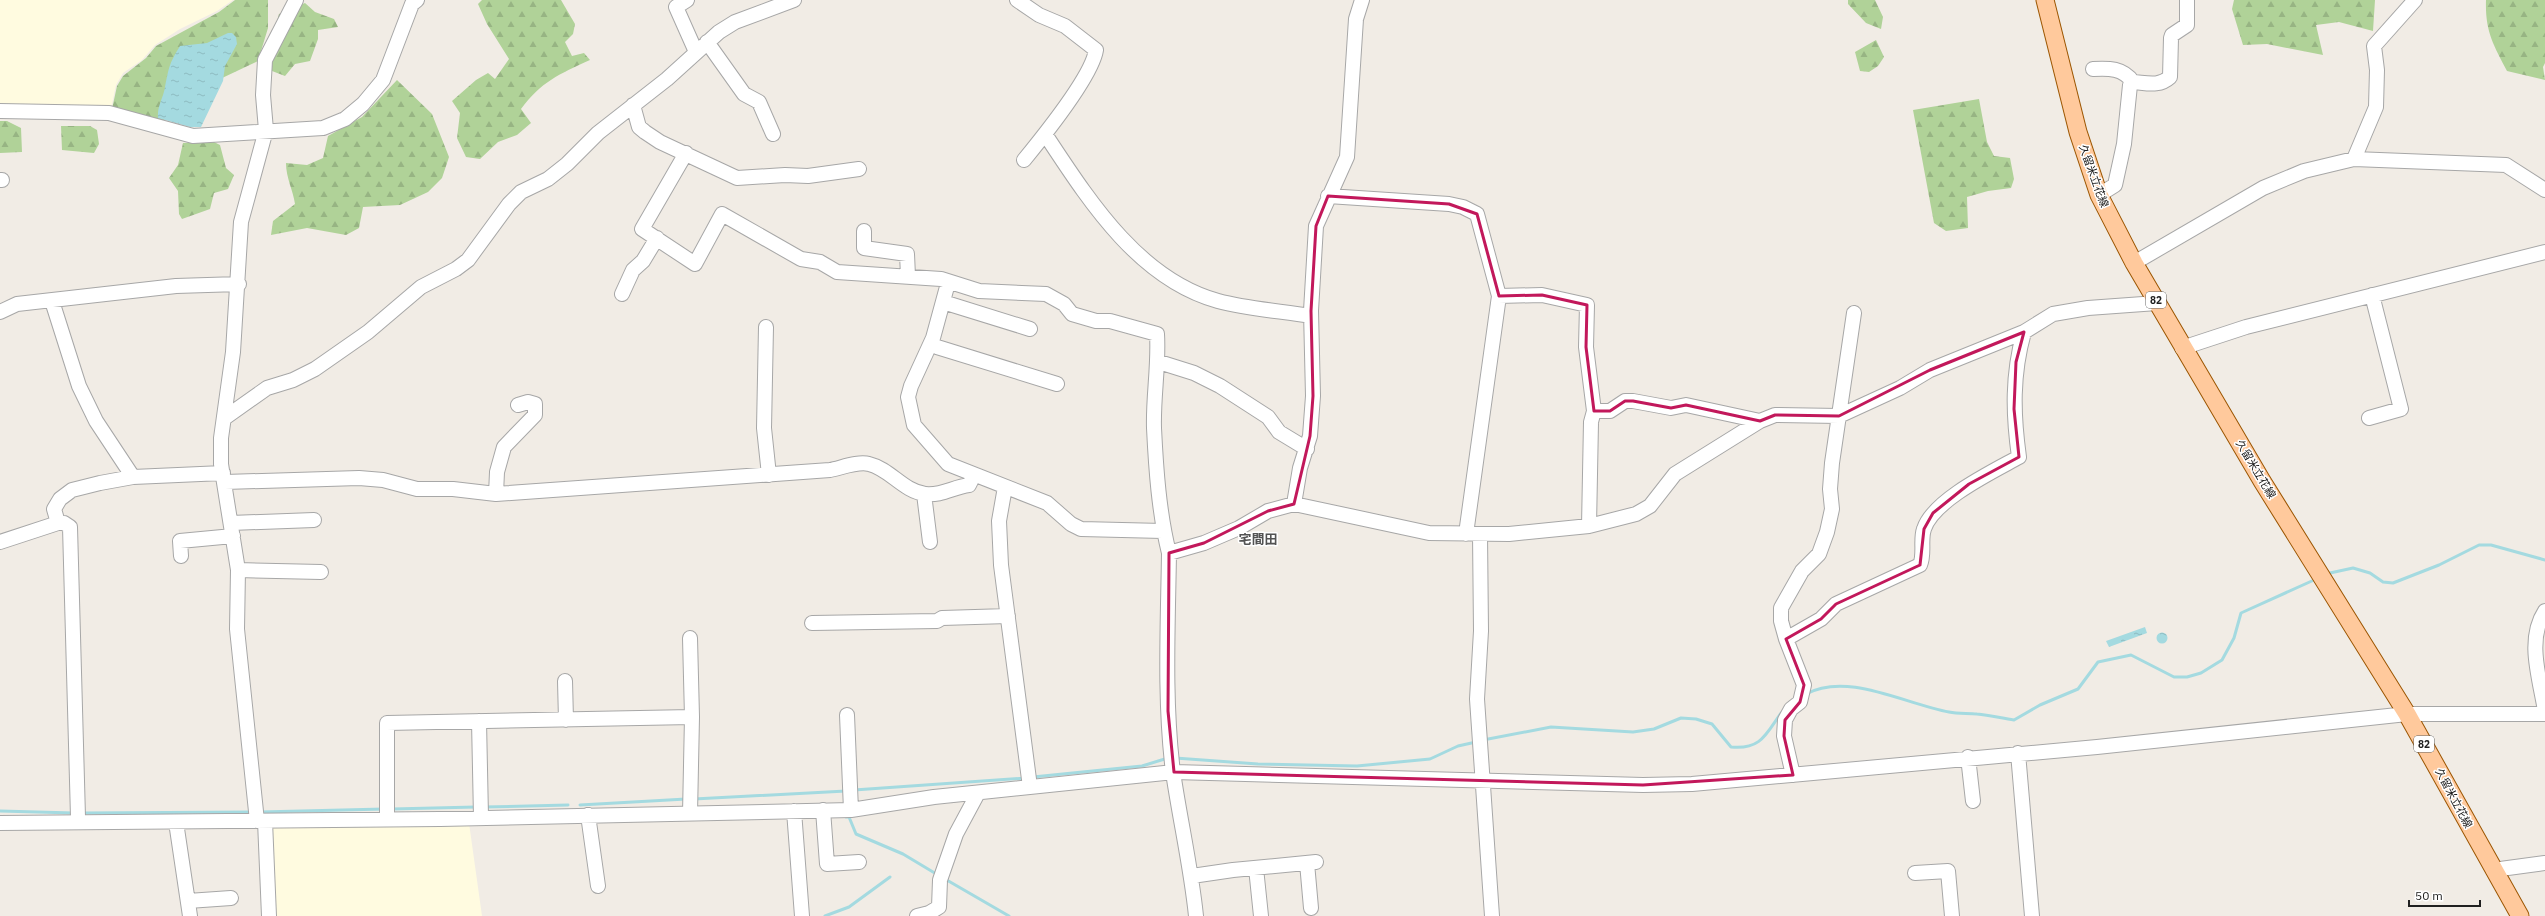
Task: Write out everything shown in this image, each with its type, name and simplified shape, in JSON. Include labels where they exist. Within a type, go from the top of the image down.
[{"type":"main road","name":"久留米立花線","points":[[2045,0],[2078,132],[2099,195],[2134,263],[2182,348],[2407,714],[2520,916]]},
{"type":"street","points":[[269,916],[261,821],[237,629],[238,570],[224,477],[221,438],[226,417],[239,284],[241,222],[266,130],[263,95],[265,60],[296,0]]},
{"type":"street","points":[[0,111],[109,113],[192,136],[266,130],[323,128],[345,119],[363,104],[383,80],[412,4],[417,0]]},
{"type":"street","points":[[687,0],[676,7],[696,52]]},
{"type":"street","points":[[226,417],[267,388],[293,380],[315,369],[368,332],[421,288],[456,269],[468,260],[513,200],[567,164],[598,133],[633,106],[707,42],[735,22],[794,0]]},
{"type":"street","points":[[1017,0],[1039,15],[1064,26],[1096,50],[1091,66],[1045,134],[1024,160]]},
{"type":"street","points":[[1294,504],[1300,468],[1307,449],[1313,396],[1311,316],[1316,226],[1328,196],[1347,157],[1356,18],[1362,0]]},
{"type":"street","points":[[2093,69],[2115,69],[2127,74],[2133,82],[2156,84],[2164,82],[2170,77],[2172,35],[2187,25],[2187,0]]},
{"type":"street","points":[[2354,159],[2376,107],[2377,70],[2374,46],[2415,0]]},
{"type":"street","points":[[707,42],[744,94],[759,102],[773,134]]},
{"type":"street","points":[[2099,195],[2115,185],[2124,144],[2130,85],[2133,82]]},
{"type":"street","points":[[633,106],[639,127],[660,142],[737,178],[744,179],[785,174],[808,176],[859,169]]},
{"type":"street","points":[[1045,134],[1080,188],[1115,234],[1177,284],[1218,301],[1311,316]]},
{"type":"street","points":[[686,153],[642,229],[695,264],[722,214],[802,259],[820,262],[837,272],[941,279],[948,283],[979,291],[1046,294],[1064,304],[1072,314],[1096,321],[1110,321],[1157,334],[1159,362],[1154,428],[1163,531],[1169,553],[1168,711],[1173,763],[1192,876],[1196,916]]},
{"type":"street","points":[[2134,263],[2263,188],[2304,171],[2354,159],[2506,165],[2545,190]]},
{"type":"street","points":[[1328,196],[1449,204],[1463,207],[1477,214],[1499,296],[1466,534]]},
{"type":"street","points":[[864,231],[864,248],[906,254],[908,276]]},
{"type":"street","points":[[622,294],[633,270],[643,261],[656,238]]},
{"type":"street","points":[[2182,348],[2246,327],[2545,252]]},
{"type":"street","points":[[948,283],[933,338],[911,386],[908,397],[914,425],[930,445],[948,464],[1047,503],[1071,524],[1081,529],[1163,531]]},
{"type":"street","points":[[0,312],[17,304],[176,286],[239,284]]},
{"type":"street","points":[[1499,296],[1542,295],[1587,305],[1586,347],[1594,411],[1591,422],[1589,526]]},
{"type":"street","points":[[2368,418],[2402,409],[2372,295]]},
{"type":"street","points":[[52,301],[79,386],[96,421],[133,477]]},
{"type":"street","points":[[943,302],[1030,329]]},
{"type":"street","points":[[1169,553],[1204,543],[1238,528],[1268,510],[1294,504],[1429,533],[1509,534],[1589,526],[1636,514],[1650,506],[1676,474],[1760,421],[1775,415],[1839,416],[1856,413],[1930,370],[2024,332],[2053,314],[2089,302],[2157,302]]},
{"type":"street","points":[[1793,775],[1784,736],[1785,720],[1791,709],[1800,702],[1804,685],[1786,639],[1781,621],[1781,608],[1802,571],[1819,554],[1827,532],[1832,509],[1831,482],[1839,416],[1854,313]]},
{"type":"street","points":[[766,327],[763,421],[769,475]]},
{"type":"street","points":[[1786,639],[1821,619],[1836,604],[1920,565],[1924,529],[1934,513],[1969,484],[2019,457],[2014,409],[2016,362],[2024,332]]},
{"type":"street","points":[[937,347],[1057,384]]},
{"type":"street","points":[[1159,362],[1194,373],[1220,386],[1268,417],[1279,432],[1307,449]]},
{"type":"street","points":[[1594,411],[1610,411],[1625,401],[1633,401],[1671,408],[1686,405],[1760,421]]},
{"type":"street","points":[[496,494],[497,472],[504,447],[535,415],[535,404],[528,402],[518,405]]},
{"type":"street","points":[[58,523],[54,509],[60,499],[72,490],[133,477],[359,478],[383,480],[417,489],[453,489],[496,494],[830,470],[869,463],[881,468],[906,487],[924,494],[942,495],[956,487],[969,486],[974,475]]},
{"type":"street","points":[[1005,487],[999,521],[1001,565],[1030,787]]},
{"type":"street","points":[[924,494],[930,542]]},
{"type":"street","points":[[181,556],[180,541],[232,529],[314,520]]},
{"type":"street","points":[[0,542],[58,523],[64,523],[70,527],[78,817]]},
{"type":"street","points":[[1480,534],[1481,631],[1476,699],[1484,780],[1492,916]]},
{"type":"street","points":[[238,570],[321,572]]},
{"type":"street","points":[[0,823],[261,821],[851,810],[934,797],[1030,787],[1173,763],[1484,780],[1650,785],[1735,781],[2407,714],[2545,713],[2534,644],[2538,622],[2545,611]]},
{"type":"street","points":[[812,624],[936,621],[942,618],[1008,616]]},
{"type":"street","points":[[690,638],[692,717],[690,814]]},
{"type":"street","points":[[565,681],[566,720]]},
{"type":"street","points":[[847,715],[851,810]]},
{"type":"street","points":[[387,819],[387,723],[692,717]]},
{"type":"street","points":[[479,721],[481,817]]},
{"type":"street","points":[[2018,753],[2032,916]]},
{"type":"street","points":[[1968,757],[1973,801]]},
{"type":"street","points":[[917,916],[928,913],[939,907],[940,880],[956,834],[978,793]]},
{"type":"street","points":[[824,810],[827,864],[859,862]]},
{"type":"street","points":[[794,811],[802,916]]},
{"type":"street","points":[[588,815],[598,886]]},
{"type":"street","points":[[176,822],[190,916]]},
{"type":"street","points":[[1192,876],[1312,863],[1314,902]]},
{"type":"street","points":[[2493,870],[2545,863]]},
{"type":"street","points":[[1256,868],[1261,916]]},
{"type":"street","points":[[1915,873],[1948,871],[1952,916]]},
{"type":"street","points":[[188,901],[232,898]]},
{"type":"highlighted area","points":[[1328,196],[1449,204],[1477,214],[1499,296],[1542,295],[1587,305],[1586,347],[1594,411],[1610,411],[1625,401],[1633,401],[1671,408],[1686,405],[1760,421],[1775,415],[1839,416],[1930,370],[2024,332],[2016,362],[2014,409],[2019,457],[1969,484],[1933,513],[1924,529],[1920,565],[1836,604],[1821,619],[1786,639],[1804,685],[1800,702],[1785,720],[1784,736],[1793,775],[1643,785],[1174,772],[1168,711],[1169,553],[1204,543],[1268,511],[1294,504],[1310,436],[1313,396],[1311,311],[1316,226]]},
{"type":"shaded area","points":[[0,0],[233,0],[217,11],[180,29],[155,45],[142,60],[123,73],[116,85],[111,109],[0,108]]},
{"type":"shaded area","points":[[469,823],[482,916],[276,916],[272,830],[275,826]]},
{"type":"green space","points":[[235,0],[268,0],[268,28],[258,61],[220,79],[164,120],[152,120],[112,109],[117,86],[123,76],[146,58],[156,46],[219,12]]},
{"type":"green space","points":[[482,0],[561,0],[575,24],[573,34],[565,42],[572,56],[584,53],[590,60],[543,85],[521,109],[531,123],[517,135],[498,142],[480,159],[466,157],[457,138],[460,113],[452,101],[476,80],[488,73],[495,79],[509,59],[487,24],[478,4]]},
{"type":"green space","points":[[1848,0],[1875,0],[1883,17],[1881,29],[1866,23],[1848,4]]},
{"type":"green space","points":[[2234,0],[2375,0],[2373,31],[2339,22],[2316,25],[2323,55],[2267,44],[2243,45],[2232,9]]},
{"type":"green space","points":[[2486,0],[2545,0],[2545,63],[2543,67],[2545,80],[2507,71],[2491,37],[2487,20]]},
{"type":"green space","points":[[305,3],[315,12],[334,19],[338,27],[318,30],[318,39],[310,61],[295,64],[285,76],[272,71],[270,57],[275,28],[279,14]]},
{"type":"green space","points":[[1876,40],[1884,57],[1878,66],[1869,72],[1860,71],[1855,52]]},
{"type":"green space","points":[[397,80],[432,114],[449,157],[442,178],[428,192],[400,205],[363,207],[359,228],[346,235],[307,228],[271,235],[273,221],[295,204],[287,174],[286,163],[307,165],[323,158],[328,136],[362,117]]},
{"type":"green space","points":[[1979,99],[1987,142],[1994,156],[2010,158],[2014,179],[2011,188],[1988,191],[1967,197],[1968,228],[1946,231],[1934,223],[1913,110]]},
{"type":"green space","points":[[0,121],[7,121],[21,128],[22,152],[0,153]]},
{"type":"green space","points":[[61,126],[90,126],[97,130],[99,144],[94,153],[62,150]]},
{"type":"green space","points":[[214,142],[220,145],[226,168],[234,175],[228,189],[214,193],[210,209],[182,219],[179,214],[178,191],[169,178],[178,165],[183,143]]},
{"type":"water","points":[[228,33],[232,33],[236,37],[237,44],[225,66],[223,81],[201,127],[190,127],[158,118],[158,110],[167,75],[180,46],[207,43]]},
{"type":"water","points":[[2145,627],[2147,633],[2109,647],[2106,641]]},
{"type":"water","points":[[2160,633],[2164,633],[2166,634],[2166,642],[2160,643],[2157,640],[2157,636]]},
{"type":"waterway","points":[[2330,573],[2353,568],[2370,573],[2383,582],[2393,583],[2439,565],[2479,545],[2491,545],[2545,560]]},
{"type":"waterway","points":[[1806,694],[1822,688],[1840,686],[1859,688],[1949,712],[1982,714],[2014,720],[2040,705],[2078,689],[2098,662],[2131,655],[2174,677],[2187,677],[2201,673],[2222,660],[2234,638],[2241,613],[2314,580]]},
{"type":"waterway","points":[[1483,740],[1551,727],[1633,732],[1654,729],[1681,718],[1696,719],[1712,724],[1731,747],[1741,747],[1749,746],[1762,739],[1781,713]]},
{"type":"waterway","points":[[1175,758],[1258,764],[1357,766],[1430,759],[1458,746],[1476,742]]},
{"type":"waterway","points":[[1033,777],[1142,766],[1168,758]]},
{"type":"waterway","points":[[854,790],[1026,778]]},
{"type":"waterway","points":[[694,799],[846,791]]},
{"type":"waterway","points":[[580,805],[686,799]]},
{"type":"waterway","points":[[484,807],[568,805]]},
{"type":"waterway","points":[[392,809],[476,807]]},
{"type":"waterway","points":[[260,812],[384,809]]},
{"type":"waterway","points":[[0,811],[74,813]]},
{"type":"waterway","points":[[82,813],[252,812]]},
{"type":"waterway","points":[[846,817],[849,817],[856,834],[903,854],[938,875]]},
{"type":"waterway","points":[[825,916],[849,907],[890,877]]},
{"type":"waterway","points":[[945,879],[1009,916]]},
{"type":"district","name":"宅間田","points":[[1258,539]]}]
